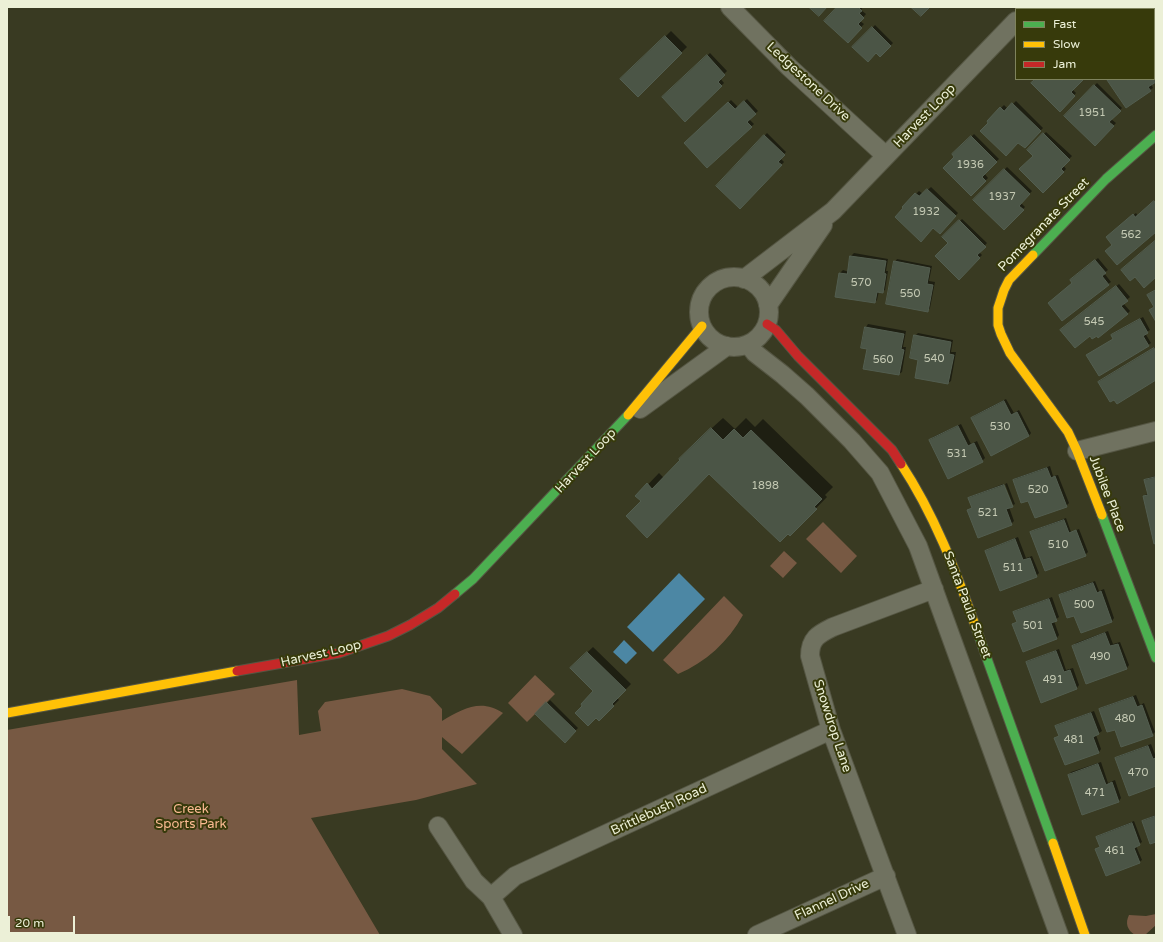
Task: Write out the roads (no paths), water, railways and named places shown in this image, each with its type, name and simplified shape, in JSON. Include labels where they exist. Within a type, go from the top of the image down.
[{"type":"street","name":"Ledgestone Drive","points":[[730,7],[789,67],[886,156]]},
{"type":"street","name":"Harvest Loop","points":[[744,279],[833,211],[1015,21]]},
{"type":"street","name":"Pomegranate Street","points":[[1010,353],[1000,334],[997,321],[997,312],[1002,291],[1009,280],[1106,179],[1155,138]]},
{"type":"street","name":"Harvest Loop","points":[[768,305],[833,211]]},
{"type":"street","points":[[732,277],[744,279],[754,284],[761,291],[768,305],[769,312],[767,324],[762,333],[748,344],[741,346],[727,346],[710,338],[700,320],[700,302],[706,291],[720,280],[732,277]]},
{"type":"street","name":"Santa Paula Street","points":[[767,324],[776,330],[798,356],[892,450],[903,466],[930,514],[953,565],[1055,845],[1085,935]]},
{"type":"street","name":"Harvest Loop","points":[[7,713],[339,653],[388,636],[410,625],[438,608],[472,579],[624,420],[702,326]]},
{"type":"street","name":"Santa Paula Street","points":[[748,344],[756,353],[807,396],[852,441],[880,474],[918,546],[1059,935]]},
{"type":"street","name":"Harvest Loop","points":[[624,420],[727,346]]},
{"type":"street","name":"Jubilee Place","points":[[1010,353],[1068,432],[1077,451],[1156,658]]},
{"type":"street","points":[[1077,451],[1156,431]]},
{"type":"street","name":"Snowdrop Lane","points":[[907,935],[831,730],[810,656],[810,650],[817,635],[854,619],[934,589]]},
{"type":"street","name":"Brittlebush Road","points":[[491,897],[515,876],[831,730]]},
{"type":"street","points":[[438,826],[474,881],[491,897],[513,935]]},
{"type":"street","name":"Flannel Drive","points":[[757,935],[886,876]]},
{"type":"water","points":[[679,573],[705,599],[653,652],[627,627]]},
{"type":"water","points":[[624,640],[637,653],[626,664],[613,652]]},
{"type":"park label","name":"Creek Sports Park","points":[[191,818]]}]
